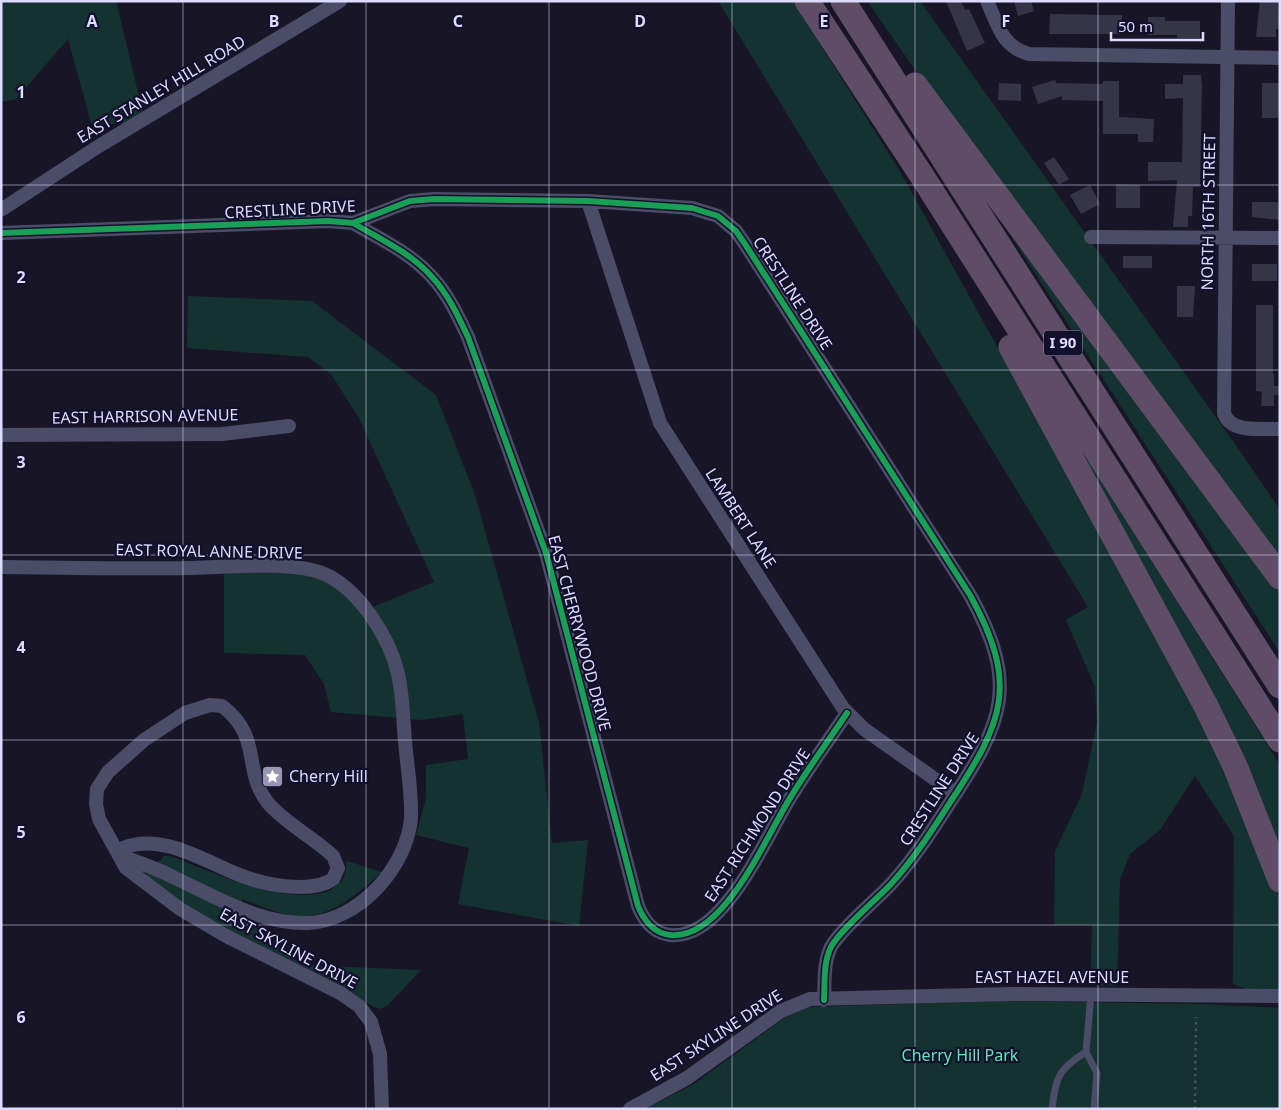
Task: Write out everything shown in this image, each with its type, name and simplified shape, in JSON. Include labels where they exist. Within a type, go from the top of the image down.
[{"type":"highway","name":"I 90","points":[[807,1],[922,176],[1280,740]]},
{"type":"highway","name":"I 90","points":[[843,1],[1280,686]]},
{"type":"highway","name":"I 90","points":[[854,1],[974,167],[1280,577]]},
{"type":"highway","points":[[922,176],[996,319],[1045,406],[1206,706],[1235,766],[1280,880]]},
{"type":"street","name":"EAST STANLEY HILL ROAD","points":[[1,210],[99,146],[340,1]]},
{"type":"street","points":[[986,1],[1002,35],[1013,48],[1029,54],[1280,58]]},
{"type":"street","name":"NORTH 16TH STREET","points":[[1228,1],[1224,413],[1228,422],[1236,427],[1280,428]]},
{"type":"street","name":"CRESTLINE DRIVE","points":[[8,233],[328,221],[353,222],[410,201],[588,201],[639,203],[704,211],[718,216],[736,231],[970,595],[988,630],[996,654],[1000,700],[994,726],[988,741],[925,841],[892,882],[832,947],[825,973],[824,1000]]},
{"type":"street","name":"LAMBERT LANE","points":[[588,201],[660,422],[798,641],[847,713],[864,729],[956,794]]},
{"type":"street","name":"EAST CHERRYWOOD DRIVE","points":[[353,222],[401,251],[432,277],[454,307],[468,336],[546,553],[638,906],[647,923],[654,929],[662,933],[678,935]]},
{"type":"street","points":[[1091,238],[1280,238]]},
{"type":"street","name":"EAST HARRISON AVENUE","points":[[1,435],[222,434],[289,426]]},
{"type":"street","name":"EAST ROYAL ANNE DRIVE","points":[[1,567],[261,567],[314,571],[336,580],[358,600],[371,616],[390,650],[398,673],[402,705],[411,820],[399,855],[388,876],[366,900],[334,918],[306,923],[280,920],[241,909],[170,875],[120,856]]},
{"type":"street","name":"EAST SKYLINE DRIVE","points":[[120,856],[124,848],[129,846],[166,846],[250,879],[294,887],[318,886],[328,882],[336,874],[338,868],[333,856],[322,845],[269,804],[255,776],[252,754],[244,731],[236,717],[222,706],[202,707],[185,713],[144,740],[108,772],[97,789],[96,804],[106,834],[126,868],[180,909],[228,937],[340,993],[359,1006],[371,1022],[380,1054],[382,1109]]},
{"type":"street","name":"EAST RICHMOND DRIVE","points":[[678,935],[693,932],[706,925],[726,904],[791,796],[847,713]]},
{"type":"street","name":"EAST HAZEL AVENUE","points":[[824,1000],[1013,994],[1280,996]]},
{"type":"street","name":"EAST SKYLINE DRIVE","points":[[630,1109],[687,1078],[781,1011],[802,1001],[824,1000]]},
{"type":"lane","points":[[1090,994],[1086,1052],[1097,1073],[1094,1109]]},
{"type":"lane","points":[[1052,1109],[1055,1085],[1059,1074],[1066,1064],[1086,1052]]},
{"type":"path","points":[[1195,1109],[1196,1017]]},
{"type":"green space","points":[[1,1],[116,1],[143,113],[124,123],[92,126],[68,39],[16,99],[1,102]]},
{"type":"green space","points":[[718,1],[793,1],[901,173],[1205,722],[1254,831],[1280,900],[1280,992],[1246,989],[1233,984],[1234,836],[1195,776],[1160,830],[1130,854],[1120,880],[1117,986],[1090,985],[1092,925],[1054,925],[1055,851],[1082,794],[1097,723],[1095,687],[1066,620],[1088,607]]},
{"type":"green space","points":[[867,1],[920,1],[1280,510],[1280,565],[976,157]]},
{"type":"green space","points":[[1011,236],[1020,243],[1280,589],[1280,653]]},
{"type":"green space","points":[[188,296],[312,301],[436,395],[475,495],[539,723],[552,843],[588,840],[579,926],[458,904],[469,848],[416,835],[426,798],[426,765],[468,759],[463,714],[421,720],[331,712],[324,684],[305,655],[224,653],[224,571],[282,571],[317,577],[333,584],[349,595],[363,611],[434,582],[359,418],[331,374],[308,357],[187,348]]},
{"type":"green space","points":[[1079,453],[1089,462],[1280,765],[1280,862]]},
{"type":"green space","points":[[164,856],[170,856],[247,885],[288,894],[308,895],[328,891],[344,878],[347,861],[382,872],[353,897],[331,910],[319,914],[307,916],[288,915],[242,899],[243,917],[302,965],[421,970],[387,1006],[380,1009],[373,1006],[181,906],[146,875]]},
{"type":"green space","name":"Cherry Hill Park","points":[[1000,1001],[1201,1004],[1280,1008],[1280,1109],[644,1109],[694,1084],[790,1014],[808,1007]]},
{"type":"building","points":[[946,1],[961,1],[965,10],[969,9],[985,43],[967,51]]},
{"type":"building","points":[[1014,1],[1031,1],[1034,11],[1018,16]]},
{"type":"building","points":[[1260,1],[1278,1],[1280,29],[1276,29],[1276,37],[1256,37]]},
{"type":"building","points":[[1050,14],[1122,15],[1122,34],[1049,34]]},
{"type":"building","points":[[1148,17],[1165,17],[1165,21],[1200,21],[1200,38],[1177,38],[1177,35],[1148,35]]},
{"type":"building","points":[[1183,75],[1201,75],[1200,187],[1193,187],[1192,216],[1188,216],[1188,227],[1173,227],[1177,180],[1148,181],[1148,162],[1182,162],[1183,98],[1165,99],[1165,84],[1183,84]]},
{"type":"building","points":[[1055,80],[1056,83],[1103,84],[1103,81],[1119,81],[1119,117],[1154,119],[1153,142],[1138,142],[1138,134],[1103,134],[1103,101],[1062,100],[1062,96],[1038,104],[1032,87]]},
{"type":"building","points":[[999,83],[1021,84],[1021,101],[998,100]]},
{"type":"building","points":[[1262,83],[1280,83],[1279,118],[1262,118]]},
{"type":"building","points":[[1054,157],[1069,179],[1059,185],[1044,163]]},
{"type":"building","points":[[1116,184],[1140,185],[1140,208],[1116,208]]},
{"type":"building","points":[[1090,185],[1100,204],[1081,214],[1070,195]]},
{"type":"building","points":[[1252,202],[1280,202],[1280,220],[1252,217]]},
{"type":"building","points":[[1123,256],[1152,256],[1152,268],[1123,268]]},
{"type":"building","points":[[1252,264],[1277,264],[1277,281],[1252,281]]},
{"type":"building","points":[[1177,286],[1195,286],[1193,317],[1177,317]]},
{"type":"building","points":[[1256,305],[1273,305],[1274,386],[1280,386],[1280,395],[1274,395],[1274,406],[1261,406],[1262,392],[1256,391]]},
{"type":"cycle path","points":[[1,233],[328,221],[353,223],[410,201],[434,199],[588,201],[692,208],[718,216],[736,231],[970,595],[985,626],[995,653],[999,678],[999,701],[993,724],[983,748],[969,773],[908,864],[891,884],[842,932],[831,947],[826,966],[824,1000]]},
{"type":"cycle path","points":[[353,223],[395,247],[424,268],[448,298],[468,337],[546,553],[638,906],[643,917],[654,929],[670,935],[690,932],[709,921],[726,903],[757,858],[782,812],[847,713]]},
{"type":"place","name":"Cherry Hill","points":[[273,776]]}]
